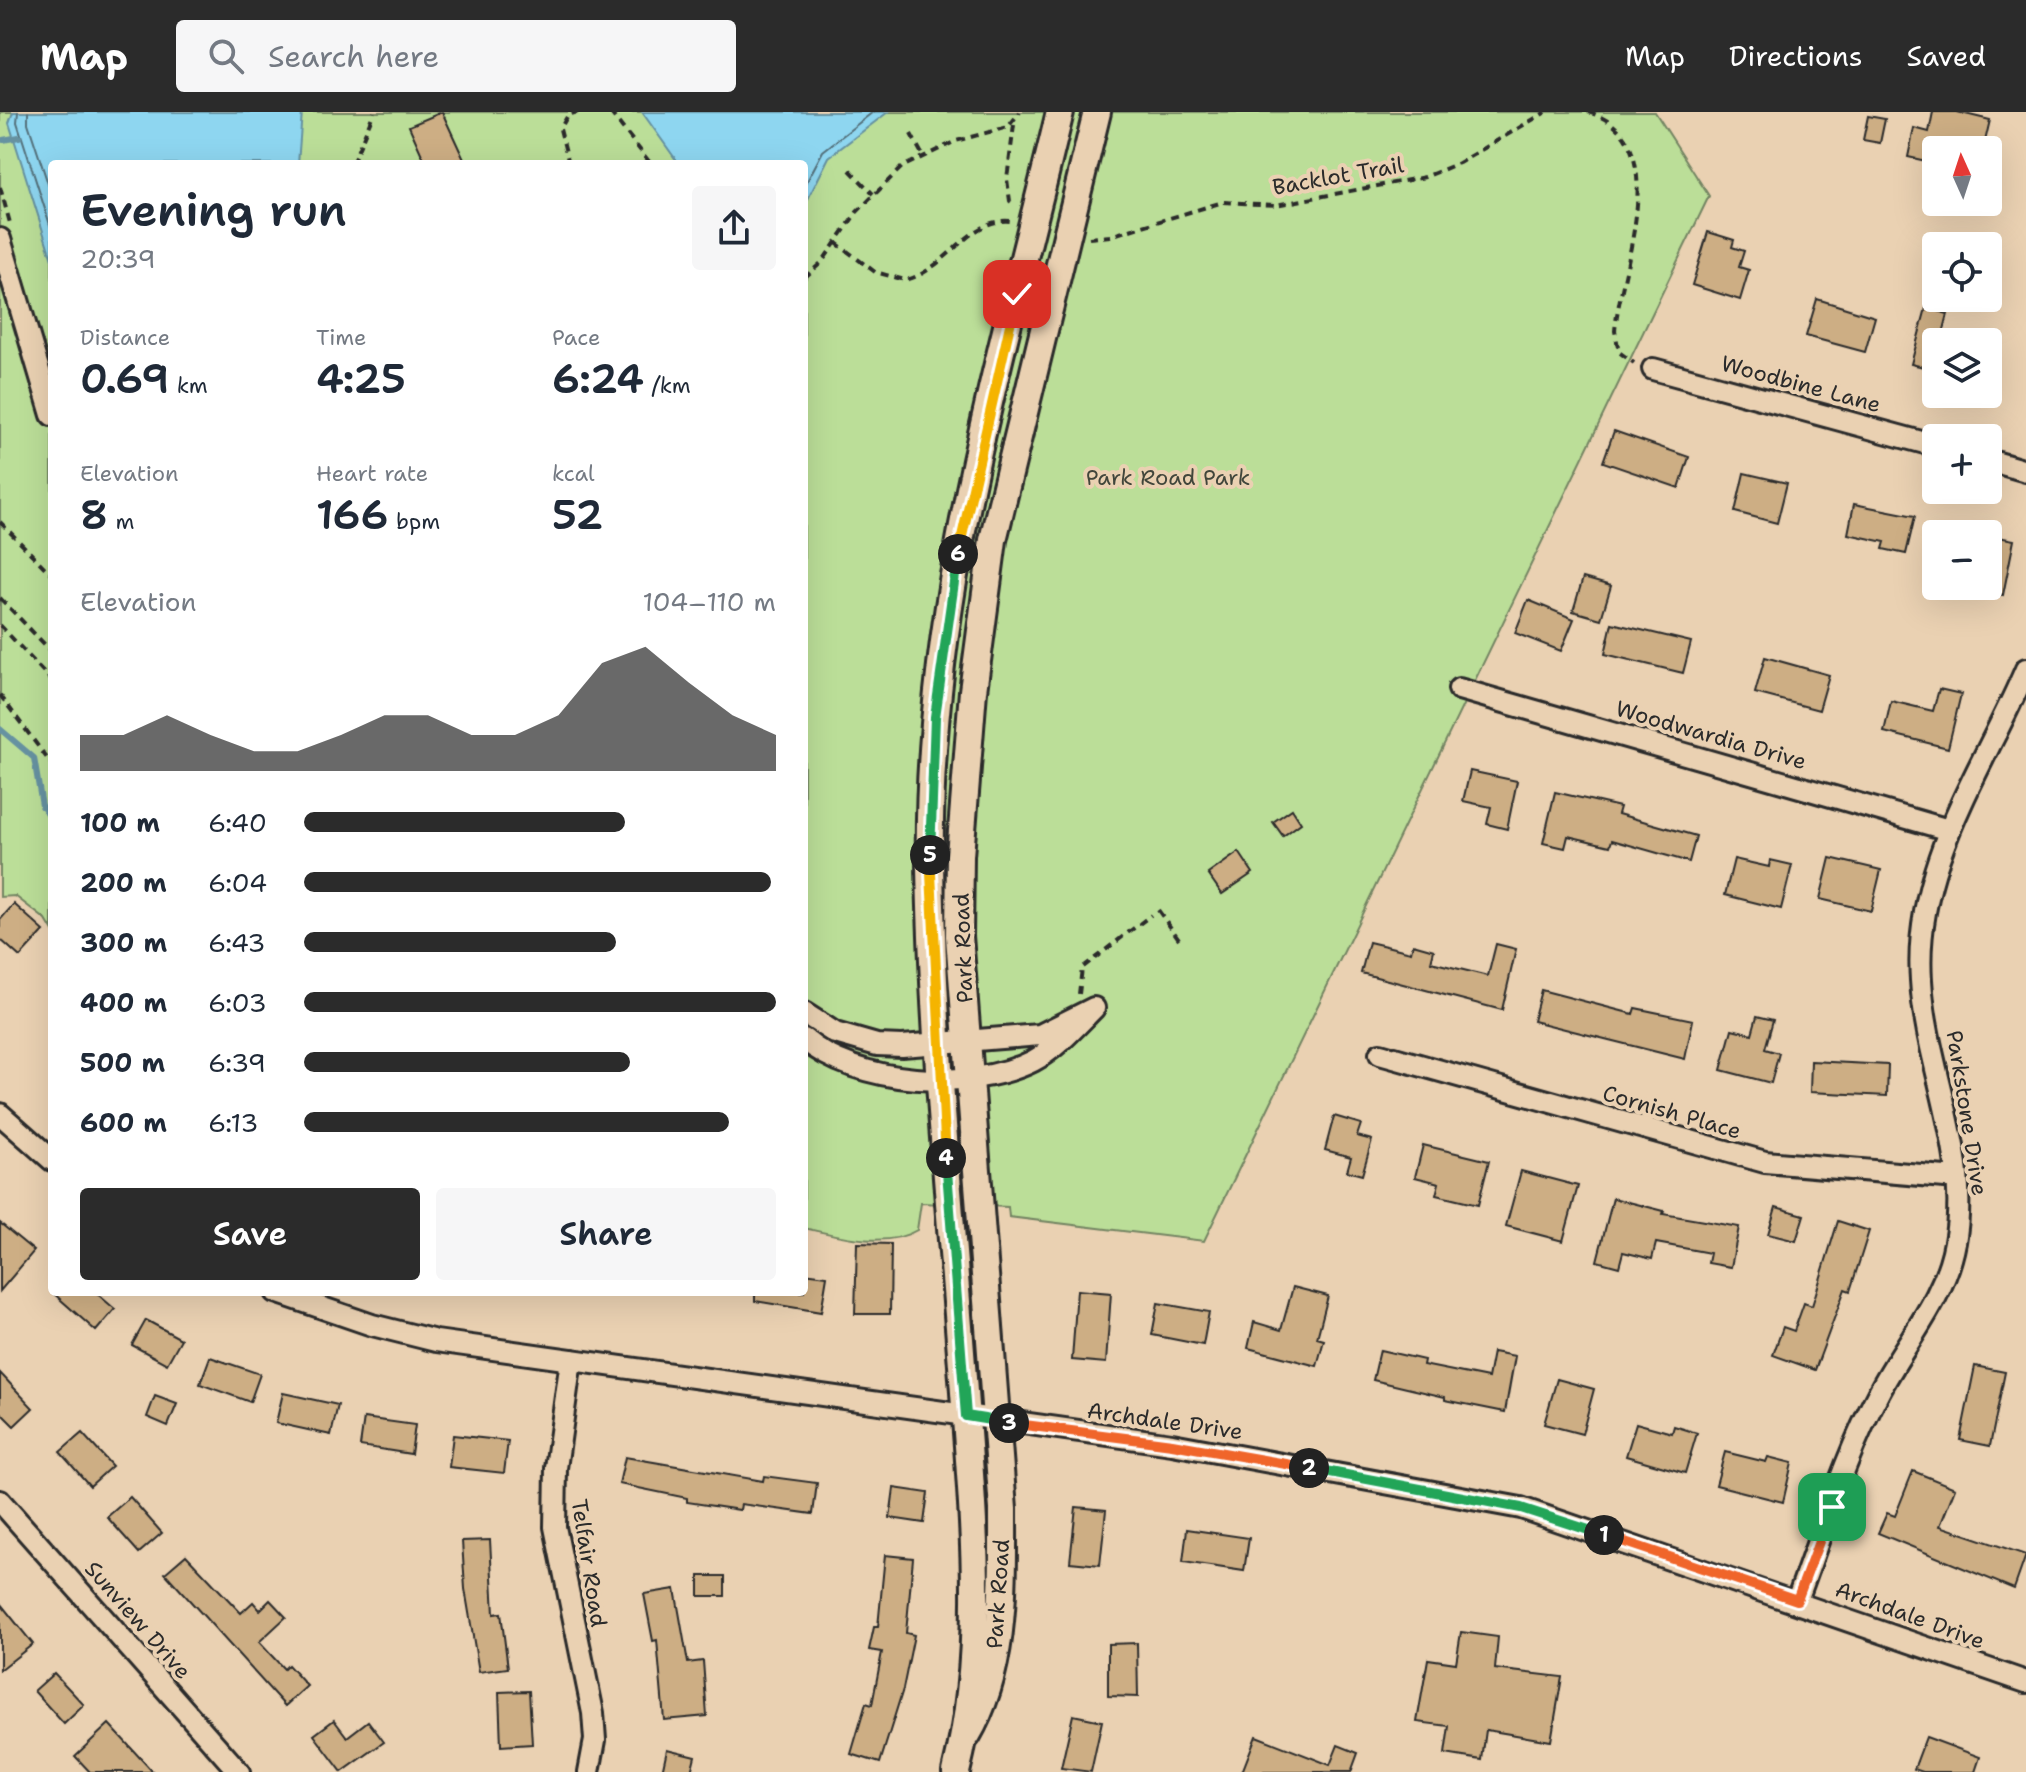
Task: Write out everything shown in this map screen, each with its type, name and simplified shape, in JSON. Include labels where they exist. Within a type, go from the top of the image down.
[{"type":"main road","name":"Park Road","points":[[956,1772],[963,1742],[976,1593],[966,1416],[937,1043],[930,863],[935,717],[963,523],[1060,112]]},
{"type":"main road","name":"Park Road","points":[[963,1742],[984,1707],[997,1636],[1003,1523],[999,1421],[959,936],[960,856],[980,626],[993,540],[1097,112]]},
{"type":"street","points":[[0,239],[48,401]]},
{"type":"street","name":"Woodbine Lane","points":[[1653,369],[1922,442]]},
{"type":"street","points":[[2002,464],[2026,471]]},
{"type":"street","name":"Parkstone Drive","points":[[1797,1600],[1878,1393],[1937,1296],[1951,1261],[1959,1212],[1957,1178],[1923,1001],[1920,963],[1922,925],[1932,877],[1949,830],[2026,669]]},
{"type":"street","name":"Woodwardia Drive","points":[[1459,689],[1949,830]]},
{"type":"street","points":[[808,1016],[825,1029],[868,1043],[937,1043],[1040,1035],[1094,1008],[1038,1058],[1003,1072],[971,1076],[890,1077],[861,1071],[828,1057],[808,1042]]},
{"type":"street","name":"Cornish Place","points":[[1380,1054],[1765,1162],[1957,1178]]},
{"type":"street","points":[[0,1114],[48,1156]]},
{"type":"street","name":"Archdale Drive","points":[[287,1296],[359,1322],[436,1341],[1172,1444],[1521,1508],[1797,1600],[2026,1682]]},
{"type":"street","name":"Telfair Road","points":[[571,1360],[556,1468],[555,1527],[593,1713],[595,1740],[589,1772]]},
{"type":"street","name":"Sunview Drive","points":[[0,1501],[239,1772]]},
{"type":"path","points":[[354,160],[374,112]]},
{"type":"path","points":[[568,160],[560,129],[568,115],[578,112]]},
{"type":"path","points":[[610,112],[648,160]]},
{"type":"path","name":"Backlot Trail","points":[[1081,237],[1101,239],[1223,202],[1276,205],[1425,177],[1459,163],[1546,112]]},
{"type":"path","points":[[1588,112],[1606,120],[1621,134],[1637,164],[1637,193],[1615,338],[1625,360],[1653,369]]},
{"type":"path","points":[[1018,206],[1010,201],[1007,179],[1014,123],[1019,113]]},
{"type":"path","points":[[808,274],[822,262],[873,195],[902,167],[956,141],[1014,123]]},
{"type":"path","points":[[911,134],[923,156]]},
{"type":"path","points":[[850,170],[873,195]]},
{"type":"path","points":[[835,242],[875,272],[905,280],[938,265],[991,222],[1015,222]]},
{"type":"path","points":[[0,522],[48,571]]},
{"type":"path","points":[[0,598],[48,648]]},
{"type":"path","points":[[0,625],[48,677]]},
{"type":"path","points":[[0,695],[48,760]]},
{"type":"path","points":[[1158,910],[1179,939]]},
{"type":"path","points":[[1075,1001],[1079,995],[1082,968],[1151,915]]},
{"type":"green space","name":"Park Road Park","points":[[0,112],[1655,112],[1709,196],[1204,1241],[1009,1217],[1008,1207],[921,1203],[917,1230],[905,1236],[862,1239],[808,1229],[808,160],[48,160],[48,923],[15,896],[0,897]]},
{"type":"water","points":[[13,112],[302,112],[298,160],[48,160],[48,247],[9,123]]},
{"type":"water","points":[[642,112],[888,112],[829,157],[808,199],[808,160],[676,160]]},
{"type":"building","points":[[442,112],[464,160],[424,160],[409,126]]},
{"type":"building","points":[[1933,112],[1957,112],[1990,120],[1986,136],[1922,136],[1922,160],[1908,157],[1914,128],[1929,132]]},
{"type":"building","points":[[1868,116],[1885,119],[1880,143],[1863,140]]},
{"type":"building","points":[[1708,232],[1734,240],[1732,247],[1744,251],[1739,267],[1749,270],[1740,300],[1692,285]]},
{"type":"building","points":[[1817,299],[1875,317],[1865,352],[1806,336]]},
{"type":"building","points":[[1925,312],[1948,314],[1944,328],[1922,328],[1922,367],[1911,364]]},
{"type":"building","points":[[1614,431],[1689,457],[1679,488],[1603,462]]},
{"type":"building","points":[[1744,473],[1787,483],[1777,523],[1735,512]]},
{"type":"building","points":[[1854,504],[1915,516],[1906,554],[1883,549],[1885,542],[1848,534]]},
{"type":"building","points":[[2002,538],[2014,540],[2002,595]]},
{"type":"building","points":[[1583,578],[1611,586],[1601,619],[1573,611]]},
{"type":"building","points":[[1528,600],[1574,619],[1561,651],[1515,633]]},
{"type":"building","points":[[1612,623],[1691,642],[1683,673],[1605,654]]},
{"type":"building","points":[[1765,657],[1829,675],[1819,710],[1755,693]]},
{"type":"building","points":[[1939,689],[1961,694],[1948,748],[1884,732],[1891,701],[1933,711]]},
{"type":"building","points":[[1470,771],[1517,781],[1507,829],[1487,824],[1491,807],[1463,801]]},
{"type":"building","points":[[1555,792],[1620,807],[1618,814],[1696,836],[1689,862],[1612,840],[1610,846],[1568,836],[1565,848],[1543,843]]},
{"type":"building","points":[[1292,809],[1301,823],[1283,836],[1273,822]]},
{"type":"building","points":[[1239,852],[1253,873],[1222,894],[1208,874]]},
{"type":"building","points":[[1830,858],[1881,870],[1871,911],[1820,899]]},
{"type":"building","points":[[1734,859],[1769,867],[1770,860],[1792,865],[1781,909],[1725,895]]},
{"type":"building","points":[[14,904],[44,931],[20,957],[0,939],[0,920]]},
{"type":"building","points":[[1369,942],[1411,952],[1413,944],[1434,950],[1431,962],[1488,976],[1496,944],[1516,949],[1502,1010],[1361,973]]},
{"type":"building","points":[[1541,990],[1633,1014],[1635,1008],[1693,1020],[1685,1059],[1533,1021]]},
{"type":"building","points":[[1757,1016],[1773,1020],[1765,1049],[1779,1053],[1771,1083],[1721,1070],[1732,1029],[1752,1034]]},
{"type":"building","points":[[1811,1061],[1888,1065],[1887,1096],[1810,1092]]},
{"type":"building","points":[[1334,1116],[1361,1124],[1357,1136],[1372,1140],[1362,1175],[1347,1171],[1351,1157],[1325,1150]]},
{"type":"building","points":[[1423,1145],[1489,1161],[1478,1205],[1436,1195],[1439,1183],[1415,1177]]},
{"type":"building","points":[[1521,1171],[1578,1186],[1563,1241],[1506,1226]]},
{"type":"building","points":[[1613,1198],[1664,1211],[1663,1214],[1739,1227],[1731,1267],[1708,1263],[1710,1253],[1656,1243],[1652,1259],[1623,1252],[1619,1267],[1597,1261]]},
{"type":"building","points":[[1776,1207],[1804,1215],[1796,1241],[1768,1234]]},
{"type":"building","points":[[1838,1221],[1869,1231],[1850,1291],[1845,1289],[1815,1370],[1773,1355],[1783,1327],[1794,1331],[1804,1303],[1812,1306]]},
{"type":"building","points":[[0,1223],[34,1251],[0,1291]]},
{"type":"building","points":[[857,1243],[891,1244],[890,1314],[855,1314]]},
{"type":"building","points":[[808,1274],[827,1276],[821,1312],[755,1301],[755,1296],[808,1296]]},
{"type":"building","points":[[1293,1287],[1328,1296],[1317,1338],[1324,1340],[1317,1366],[1248,1348],[1254,1322],[1281,1330]]},
{"type":"building","points":[[1077,1290],[1111,1293],[1106,1363],[1072,1360]]},
{"type":"building","points":[[57,1296],[100,1296],[115,1309],[96,1331]]},
{"type":"building","points":[[1158,1303],[1209,1312],[1203,1345],[1152,1335]]},
{"type":"building","points":[[146,1320],[181,1339],[167,1364],[132,1345]]},
{"type":"building","points":[[1380,1350],[1424,1360],[1423,1365],[1488,1378],[1493,1352],[1515,1356],[1505,1412],[1445,1400],[1445,1397],[1373,1380]]},
{"type":"building","points":[[210,1357],[260,1374],[250,1402],[200,1384]]},
{"type":"building","points":[[1975,1366],[2005,1372],[1990,1446],[1960,1440]]},
{"type":"building","points":[[0,1373],[33,1408],[14,1426],[0,1412]]},
{"type":"building","points":[[1557,1379],[1594,1389],[1582,1434],[1544,1424]]},
{"type":"building","points":[[283,1393],[338,1405],[331,1435],[276,1423]]},
{"type":"building","points":[[155,1396],[177,1404],[168,1426],[147,1417]]},
{"type":"building","points":[[364,1418],[415,1425],[411,1454],[360,1446]]},
{"type":"building","points":[[1636,1423],[1672,1433],[1674,1426],[1697,1433],[1685,1473],[1626,1456]]},
{"type":"building","points":[[82,1433],[112,1466],[90,1486],[60,1452]]},
{"type":"building","points":[[453,1435],[508,1441],[504,1473],[449,1467]]},
{"type":"building","points":[[1725,1452],[1766,1462],[1768,1457],[1792,1463],[1783,1502],[1716,1485]]},
{"type":"building","points":[[625,1457],[763,1481],[764,1476],[817,1483],[813,1514],[741,1504],[740,1510],[687,1502],[687,1498],[619,1484]]},
{"type":"building","points":[[1913,1471],[1955,1488],[1940,1526],[2026,1555],[2014,1589],[1878,1533],[1887,1513],[1895,1516]]},
{"type":"building","points":[[894,1488],[928,1493],[924,1523],[890,1518]]},
{"type":"building","points":[[130,1497],[162,1533],[139,1553],[107,1517]]},
{"type":"building","points":[[1076,1507],[1106,1510],[1100,1565],[1070,1562]]},
{"type":"building","points":[[1187,1529],[1249,1538],[1244,1571],[1183,1562]]},
{"type":"building","points":[[490,1540],[494,1614],[501,1613],[508,1668],[479,1672],[465,1589],[462,1541]]},
{"type":"building","points":[[186,1555],[241,1613],[253,1602],[260,1610],[270,1600],[286,1617],[259,1642],[284,1669],[288,1665],[307,1686],[285,1706],[165,1573]]},
{"type":"building","points":[[885,1555],[913,1558],[906,1633],[914,1635],[903,1689],[880,1763],[851,1754],[866,1703],[872,1705],[882,1652],[869,1650],[874,1627],[878,1627]]},
{"type":"building","points":[[699,1576],[725,1576],[725,1596],[699,1596]]},
{"type":"building","points":[[675,1589],[688,1663],[703,1661],[707,1716],[664,1720],[657,1640],[653,1641],[644,1594]]},
{"type":"building","points":[[0,1603],[33,1644],[0,1670]]},
{"type":"building","points":[[1461,1632],[1498,1637],[1495,1669],[1562,1677],[1551,1741],[1486,1730],[1482,1760],[1445,1754],[1449,1726],[1417,1722],[1428,1659],[1456,1663]]},
{"type":"building","points":[[1137,1643],[1138,1697],[1108,1696],[1108,1644]]},
{"type":"building","points":[[54,1673],[84,1705],[64,1724],[34,1691]]},
{"type":"building","points":[[529,1691],[532,1744],[501,1746],[499,1692]]},
{"type":"building","points":[[1073,1715],[1102,1721],[1091,1772],[1061,1768]]},
{"type":"building","points":[[334,1720],[347,1737],[368,1721],[384,1742],[342,1772],[314,1735]]},
{"type":"building","points":[[109,1724],[153,1772],[90,1772],[75,1756]]},
{"type":"building","points":[[1256,1736],[1330,1765],[1338,1745],[1358,1753],[1351,1772],[1242,1772]]},
{"type":"building","points":[[1926,1737],[1980,1757],[1975,1772],[1923,1772],[1914,1769]]},
{"type":"building","points":[[667,1749],[695,1756],[691,1772],[662,1772]]},
{"type":"waterway","points":[[3,140],[19,137]]},
{"type":"waterway","points":[[0,729],[34,758],[42,806],[48,814]]},
{"type":"route","points":[[1017,294],[963,523],[935,717],[930,863],[938,1063],[966,1416],[1172,1444],[1404,1484],[1521,1508],[1797,1600],[1832,1507]]}]
